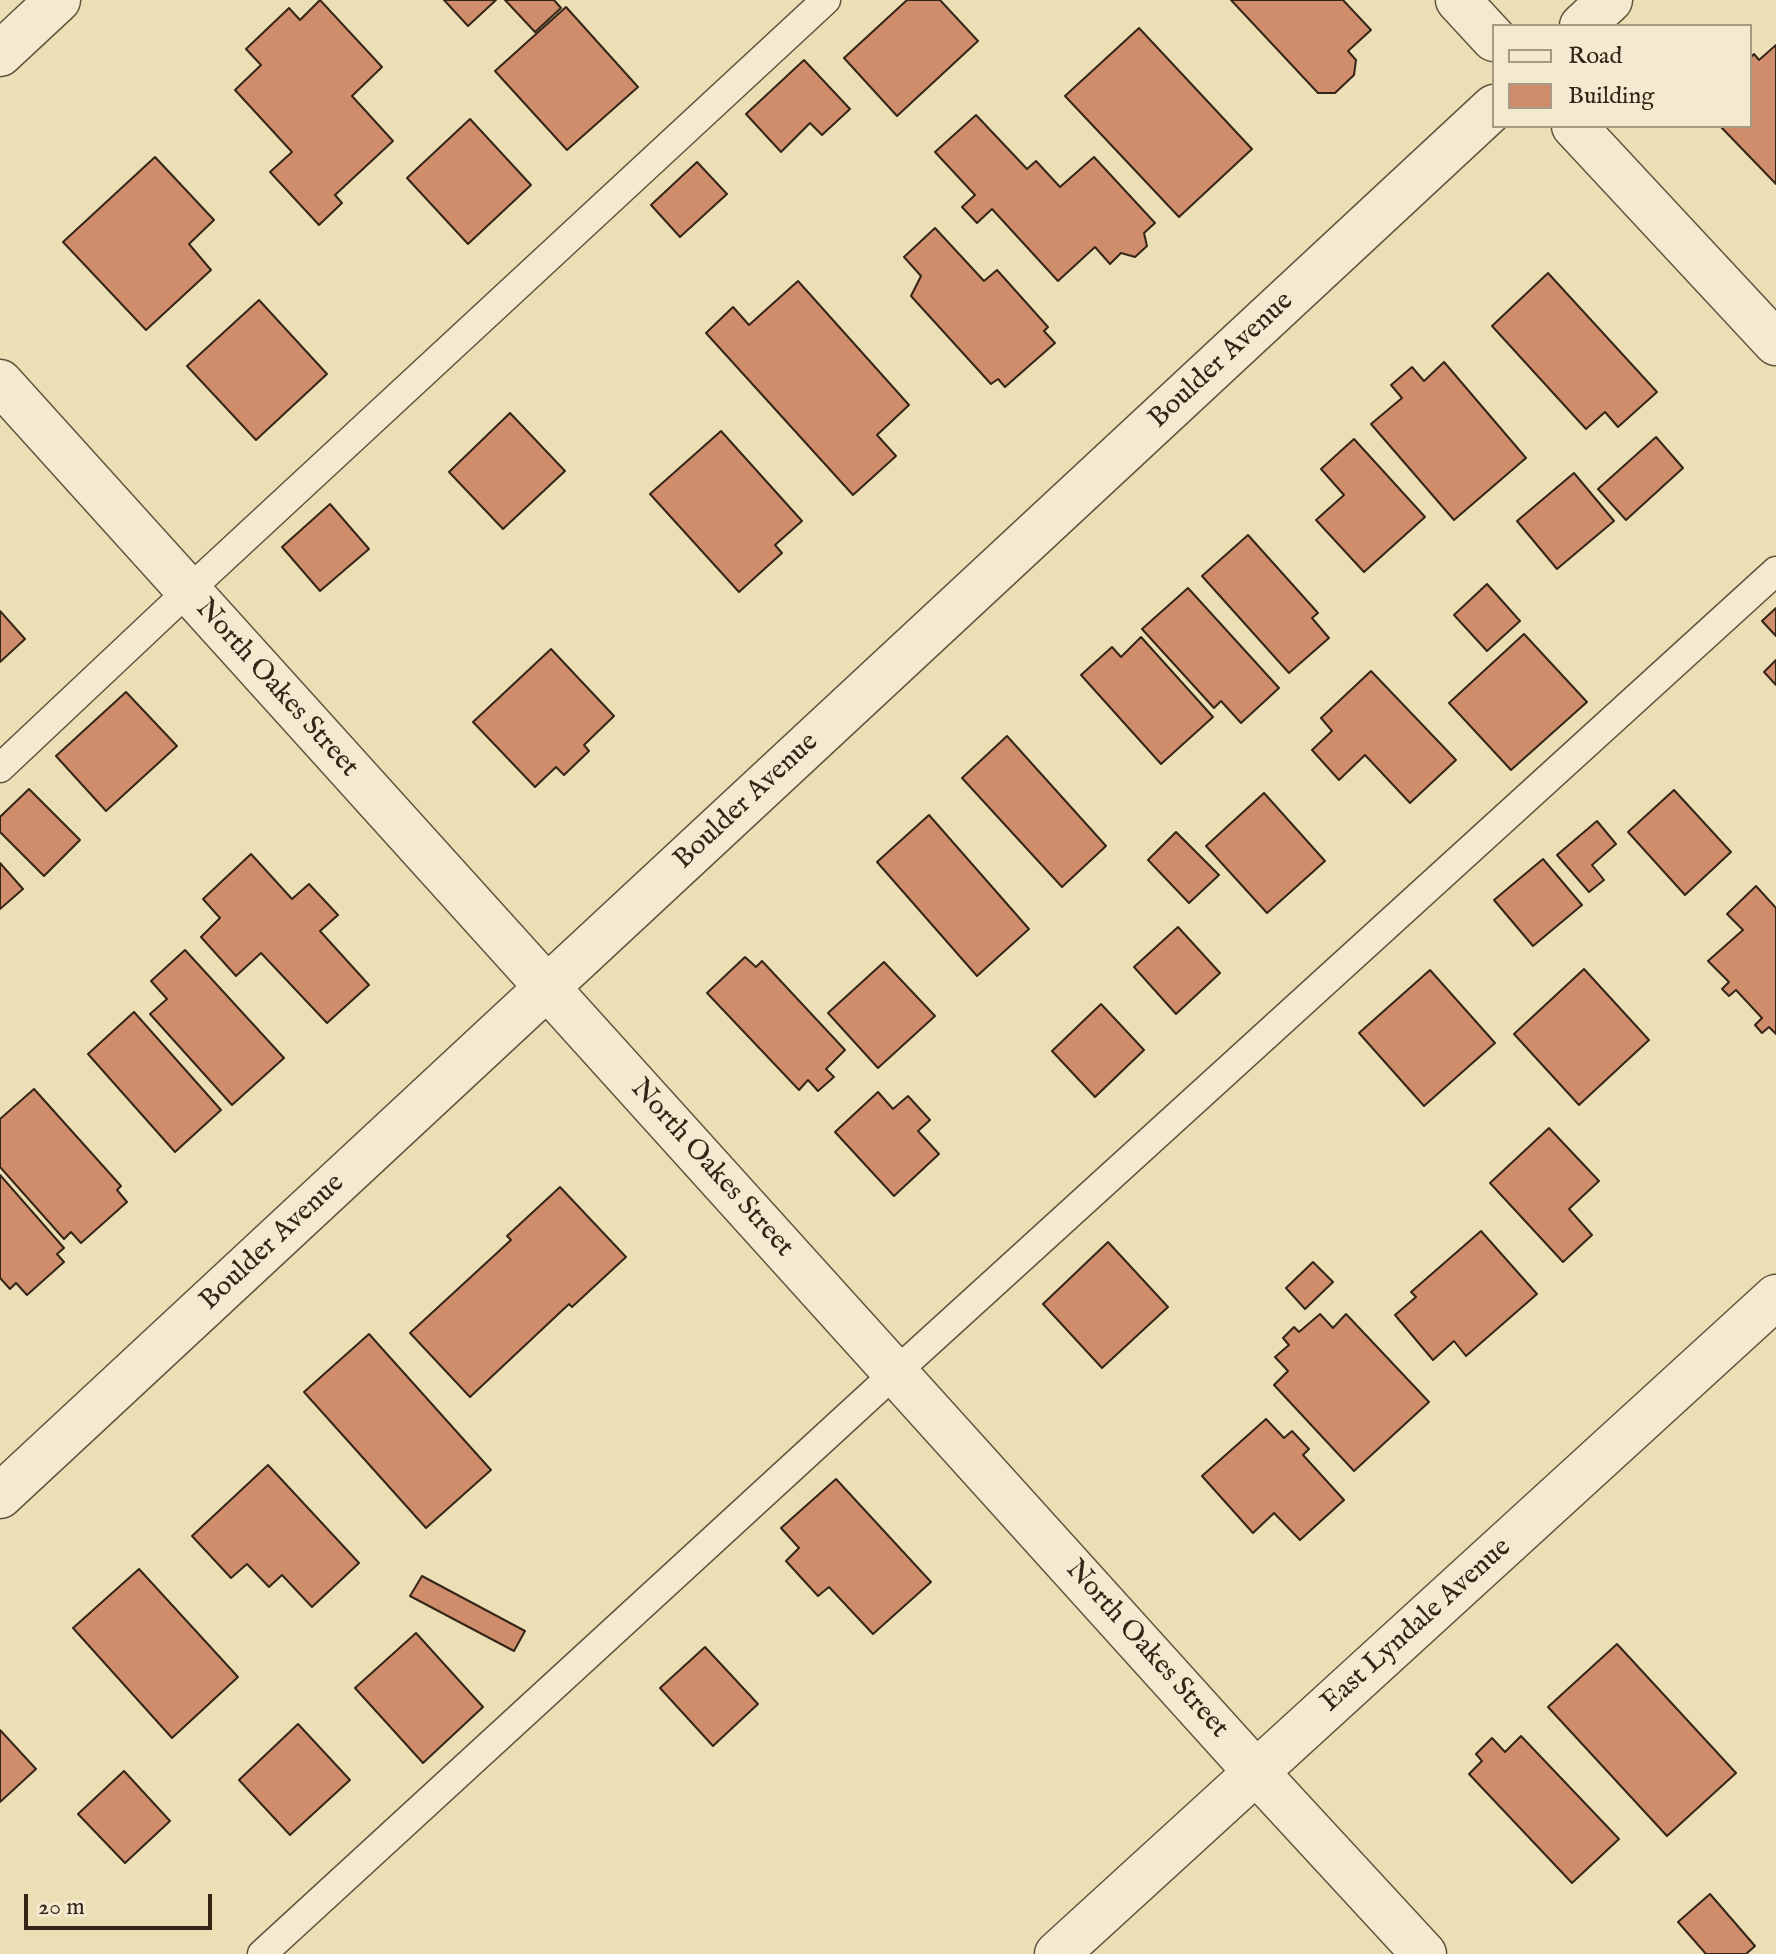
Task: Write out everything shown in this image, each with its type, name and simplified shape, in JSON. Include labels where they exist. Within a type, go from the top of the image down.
[{"type":"street","points":[[0,54],[58,0]]},
{"type":"street","points":[[1458,0],[1492,37]]},
{"type":"street","points":[[1584,24],[1610,0]]},
{"type":"street","name":"Boulder Avenue","points":[[0,1496],[1492,109]]},
{"type":"street","points":[[1576,128],[1776,343]]},
{"type":"street","name":"North Oakes Street","points":[[0,382],[1424,1954]]},
{"type":"street","name":"East Lyndale Avenue","points":[[1057,1954],[1776,1297]]},
{"type":"lane","points":[[0,768],[826,0]]},
{"type":"lane","points":[[262,1954],[1776,571]]},
{"type":"building","points":[[320,0],[382,67],[352,96],[393,141],[335,195],[342,203],[319,225],[270,172],[292,152],[235,90],[261,65],[246,49],[289,8],[300,20]]},
{"type":"building","points":[[444,0],[496,0],[468,26]]},
{"type":"building","points":[[505,0],[554,0],[561,8],[535,32]]},
{"type":"building","points":[[907,0],[940,0],[978,41],[897,116],[844,58]]},
{"type":"building","points":[[1231,0],[1343,0],[1371,30],[1348,51],[1356,60],[1354,75],[1335,93],[1318,93]]},
{"type":"building","points":[[566,7],[638,87],[567,150],[495,71]]},
{"type":"building","points":[[1139,28],[1252,149],[1179,217],[1065,96]]},
{"type":"building","points":[[1776,45],[1776,184],[1722,128],[1752,128],[1752,56],[1754,54],[1759,60]]},
{"type":"building","points":[[804,60],[850,109],[822,135],[810,123],[781,152],[746,114]]},
{"type":"building","points":[[976,115],[1027,169],[1036,161],[1060,187],[1094,157],[1155,223],[1144,233],[1147,246],[1135,257],[1121,253],[1110,264],[1095,247],[1058,281],[992,209],[977,223],[962,207],[975,195],[935,152]]},
{"type":"building","points":[[470,119],[531,185],[468,244],[407,178]]},
{"type":"building","points":[[155,157],[214,220],[189,244],[211,270],[146,330],[63,242]]},
{"type":"building","points":[[697,162],[727,194],[680,237],[651,205]]},
{"type":"building","points":[[935,228],[984,281],[997,270],[1048,327],[1044,331],[1055,343],[1005,387],[998,379],[991,384],[911,296],[921,276],[904,257]]},
{"type":"building","points":[[1548,273],[1657,392],[1618,427],[1605,412],[1586,429],[1492,326]]},
{"type":"building","points":[[798,281],[909,405],[877,435],[896,456],[853,495],[706,333],[733,307],[749,325]]},
{"type":"building","points":[[259,300],[327,374],[256,440],[187,366]]},
{"type":"building","points":[[1444,362],[1526,458],[1454,520],[1371,424],[1402,398],[1391,385],[1412,367],[1424,381]]},
{"type":"building","points":[[510,413],[565,471],[503,529],[449,472]]},
{"type":"building","points":[[721,431],[802,521],[775,545],[782,553],[739,592],[650,494]]},
{"type":"building","points":[[1656,437],[1683,468],[1626,520],[1598,489]]},
{"type":"building","points":[[1354,439],[1425,517],[1364,572],[1316,520],[1344,495],[1321,469]]},
{"type":"building","points":[[1574,473],[1614,521],[1557,569],[1517,521]]},
{"type":"building","points":[[330,504],[369,549],[320,591],[282,547]]},
{"type":"building","points":[[1248,535],[1318,613],[1312,618],[1329,638],[1289,673],[1202,576]]},
{"type":"building","points":[[1487,584],[1520,621],[1487,651],[1454,615]]},
{"type":"building","points":[[1188,588],[1279,688],[1241,723],[1221,701],[1214,708],[1142,629]]},
{"type":"building","points":[[1776,608],[1776,636],[1762,621]]},
{"type":"building","points":[[0,611],[25,639],[0,662]]},
{"type":"building","points":[[1524,634],[1587,702],[1511,770],[1449,703]]},
{"type":"building","points":[[1141,637],[1213,717],[1161,764],[1081,675],[1112,647],[1121,657]]},
{"type":"building","points":[[551,649],[614,716],[584,745],[589,751],[564,775],[556,767],[535,787],[473,722]]},
{"type":"building","points":[[1776,660],[1776,685],[1764,672]]},
{"type":"building","points":[[1371,671],[1456,760],[1410,803],[1365,755],[1339,780],[1312,750],[1332,731],[1321,718]]},
{"type":"building","points":[[126,692],[177,746],[106,811],[56,756]]},
{"type":"building","points":[[1007,736],[1106,846],[1062,887],[962,778]]},
{"type":"building","points":[[29,789],[80,840],[44,876],[0,832],[0,817]]},
{"type":"building","points":[[1674,790],[1731,852],[1685,895],[1628,832]]},
{"type":"building","points":[[1264,793],[1325,861],[1267,913],[1206,846]]},
{"type":"building","points":[[929,815],[1029,929],[977,976],[877,862]]},
{"type":"building","points":[[1597,821],[1616,844],[1592,865],[1604,880],[1589,892],[1557,855]]},
{"type":"building","points":[[1176,832],[1219,875],[1189,903],[1148,860]]},
{"type":"building","points":[[251,854],[292,899],[309,884],[338,915],[320,931],[369,985],[327,1023],[261,953],[236,976],[201,937],[220,918],[203,899]]},
{"type":"building","points":[[1543,859],[1582,905],[1533,946],[1494,900]]},
{"type":"building","points":[[0,863],[23,889],[0,909]]},
{"type":"building","points":[[1756,886],[1776,908],[1776,1034],[1769,1027],[1762,1033],[1755,1025],[1762,1018],[1736,990],[1729,996],[1722,989],[1729,982],[1708,961],[1743,930],[1727,914]]},
{"type":"building","points":[[1178,927],[1220,973],[1176,1014],[1134,967]]},
{"type":"building","points":[[185,950],[284,1058],[232,1105],[150,1014],[167,999],[151,981]]},
{"type":"building","points":[[745,957],[756,967],[762,961],[845,1050],[826,1069],[834,1077],[818,1091],[808,1080],[799,1090],[707,993]]},
{"type":"building","points":[[884,962],[935,1016],[878,1068],[828,1013]]},
{"type":"building","points":[[1584,969],[1649,1040],[1579,1105],[1514,1034]]},
{"type":"building","points":[[1430,970],[1495,1043],[1424,1106],[1359,1033]]},
{"type":"building","points":[[1101,1004],[1144,1050],[1095,1097],[1052,1051]]},
{"type":"building","points":[[134,1012],[221,1110],[175,1152],[88,1054]]},
{"type":"building","points":[[34,1089],[121,1186],[117,1190],[127,1202],[81,1243],[71,1232],[64,1239],[0,1167],[0,1119]]},
{"type":"building","points":[[878,1092],[893,1109],[908,1096],[930,1120],[918,1131],[939,1154],[894,1196],[835,1132]]},
{"type":"building","points":[[1549,1128],[1599,1181],[1569,1209],[1592,1235],[1563,1262],[1490,1183]]},
{"type":"building","points":[[0,1175],[64,1248],[57,1254],[64,1262],[27,1295],[16,1283],[10,1289],[0,1278]]},
{"type":"building","points":[[560,1187],[626,1257],[572,1307],[569,1304],[470,1397],[410,1333],[511,1240],[507,1236]]},
{"type":"building","points":[[1481,1231],[1537,1294],[1466,1356],[1454,1341],[1433,1360],[1395,1315],[1416,1297],[1411,1292]]},
{"type":"building","points":[[1108,1242],[1168,1307],[1102,1368],[1043,1304]]},
{"type":"building","points":[[1313,1262],[1333,1282],[1305,1309],[1286,1288]]},
{"type":"building","points":[[1320,1314],[1333,1328],[1346,1314],[1429,1402],[1354,1471],[1274,1385],[1288,1371],[1275,1357],[1289,1345],[1283,1338],[1294,1327],[1299,1332]]},
{"type":"building","points":[[369,1334],[491,1470],[426,1528],[304,1392]]},
{"type":"building","points":[[1266,1419],[1284,1438],[1292,1431],[1309,1449],[1303,1455],[1344,1500],[1300,1540],[1274,1513],[1253,1533],[1202,1476]]},
{"type":"building","points":[[268,1465],[359,1563],[312,1607],[282,1575],[269,1587],[247,1564],[231,1578],[192,1536]]},
{"type":"building","points":[[836,1479],[931,1582],[873,1634],[829,1587],[818,1596],[786,1561],[799,1548],[781,1528]]},
{"type":"building","points":[[139,1569],[238,1677],[172,1738],[73,1628]]},
{"type":"building","points":[[422,1576],[525,1631],[514,1651],[410,1596]]},
{"type":"building","points":[[416,1633],[483,1707],[423,1763],[355,1688]]},
{"type":"building","points":[[1617,1644],[1736,1773],[1667,1836],[1548,1707]]},
{"type":"building","points":[[705,1647],[758,1704],[713,1746],[660,1688]]},
{"type":"building","points":[[298,1724],[350,1780],[290,1835],[239,1780]]},
{"type":"building","points":[[0,1730],[36,1769],[0,1802]]},
{"type":"building","points":[[1521,1736],[1619,1839],[1572,1883],[1469,1774],[1482,1761],[1476,1754],[1492,1738],[1505,1752]]},
{"type":"building","points":[[124,1771],[170,1821],[125,1863],[78,1814]]},
{"type":"building","points":[[1710,1894],[1755,1946],[1746,1954],[1706,1954],[1678,1922]]}]
